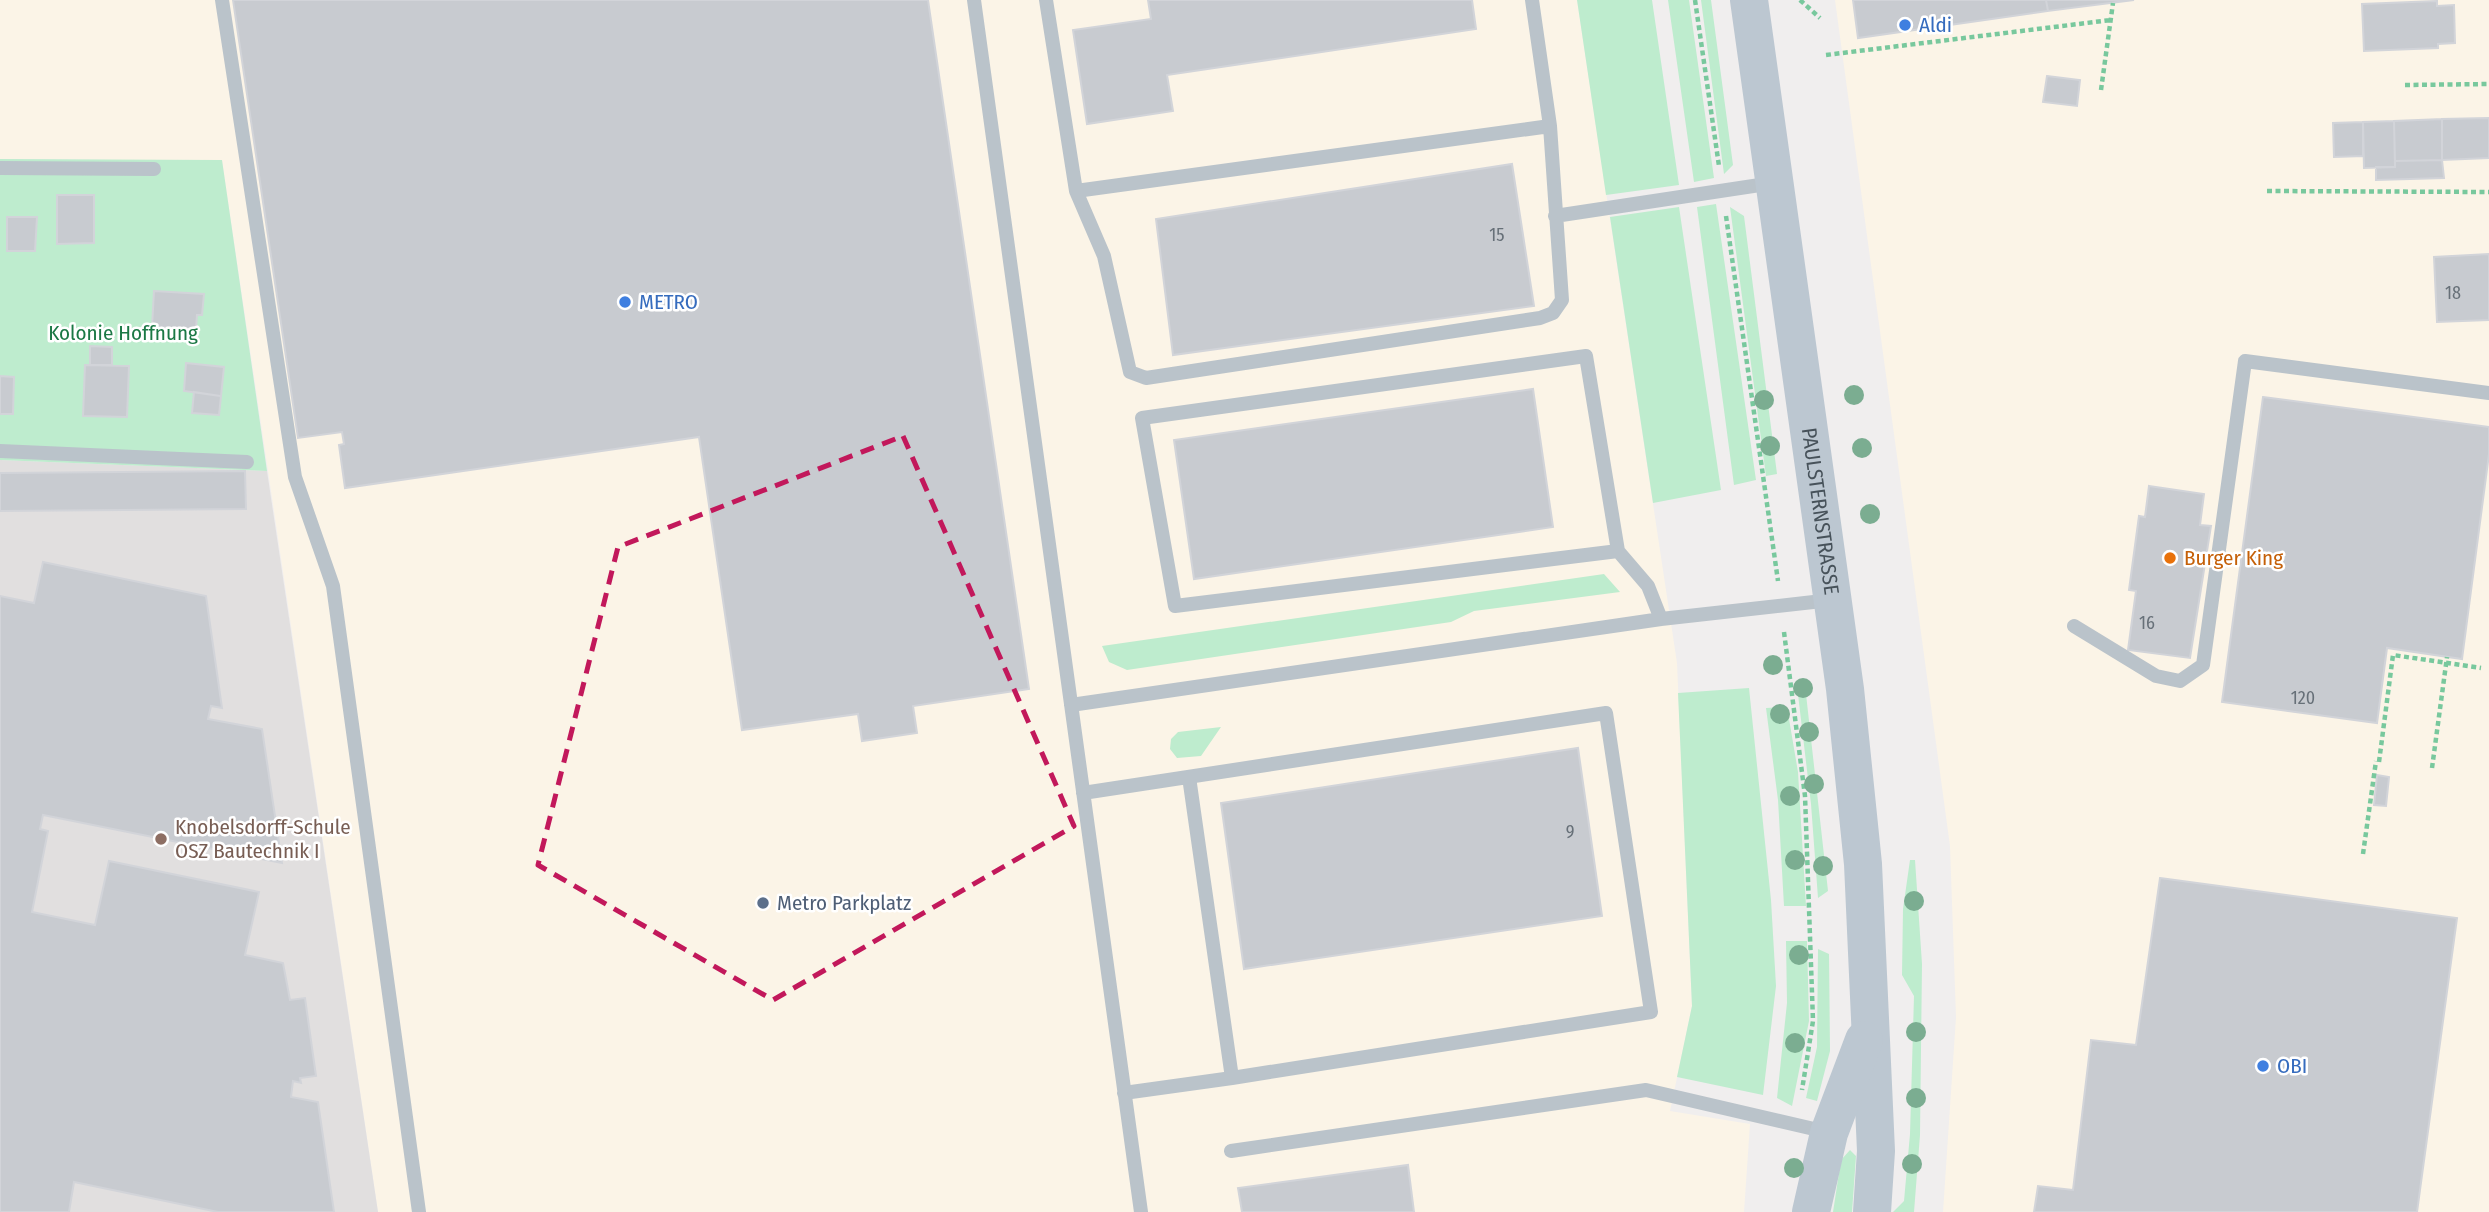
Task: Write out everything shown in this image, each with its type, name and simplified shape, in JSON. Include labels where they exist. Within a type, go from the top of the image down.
[{"type":"main road","name":"PAULSTERNSTRASSE","points":[[1749,0],[1845,690],[1863,864],[1876,1151],[1872,1212]]},
{"type":"main road","name":"PAULSTERNSTRASSE","points":[[1811,1212],[1829,1133],[1869,1025]]},
{"type":"lane","points":[[222,0],[295,477],[333,586],[419,1212]]},
{"type":"lane","points":[[974,0],[1141,1212]]},
{"type":"lane","points":[[1046,0],[1076,191],[1104,256],[1130,372],[1146,378],[1541,318],[1553,313],[1562,300],[1550,126],[1532,0]]},
{"type":"lane","points":[[1076,191],[1550,126]]},
{"type":"lane","points":[[0,168],[154,169]]},
{"type":"lane","points":[[1555,216],[1774,183]]},
{"type":"lane","points":[[1618,551],[1175,606],[1142,418],[1586,356],[1618,551],[1648,586],[1661,619]]},
{"type":"lane","points":[[2074,626],[2156,676],[2180,681],[2203,666],[2245,361],[2489,393]]},
{"type":"lane","points":[[0,451],[247,462]]},
{"type":"lane","points":[[1071,705],[1661,619],[1832,600]]},
{"type":"lane","points":[[1083,793],[1606,713],[1651,1013],[1124,1093]]},
{"type":"lane","points":[[1189,777],[1232,1078]]},
{"type":"lane","points":[[1231,1151],[1646,1090],[1829,1133]]},
{"type":"path","points":[[1800,0],[1820,18]]},
{"type":"path","points":[[2101,90],[2113,3]]},
{"type":"path","points":[[1826,55],[2111,19]]},
{"type":"path","points":[[2404,85],[2489,84]]},
{"type":"path","points":[[2267,191],[2489,192]]},
{"type":"path","points":[[2363,855],[2393,655],[2446,660],[2481,668]]},
{"type":"path","points":[[2432,768],[2446,660]]},
{"type":"highlighted area","points":[[903,436],[1074,826],[773,1000],[538,865],[618,547]]},
{"type":"shaded area","points":[[0,0],[1577,0],[1677,663],[1692,1006],[1670,1111],[1750,1124],[1744,1212],[378,1212],[222,161],[0,159]]},
{"type":"shaded area","points":[[1835,0],[2489,0],[2489,1212],[1943,1212],[1956,1017],[1950,846]]},
{"type":"shaded area","name":"Knobelsdorff-Schule OSZ Bautechnik I","points":[[0,460],[267,471],[378,1212],[0,1212]]},
{"type":"green space","points":[[1577,0],[1652,0],[1679,185],[1606,195]]},
{"type":"green space","points":[[1668,0],[1689,0],[1714,178],[1694,182]]},
{"type":"green space","points":[[1701,0],[1711,0],[1733,165],[1724,174]]},
{"type":"green space","name":"Kolonie Hoffnung","points":[[0,159],[222,160],[267,471],[0,460]]},
{"type":"green space","points":[[1716,204],[1756,480],[1734,485],[1697,207]]},
{"type":"green space","points":[[1679,207],[1721,490],[1653,503],[1610,217]]},
{"type":"green space","points":[[1730,207],[1744,216],[1777,474],[1766,476]]},
{"type":"green space","points":[[1604,574],[1620,592],[1474,611],[1451,622],[1127,670],[1109,662],[1102,646]]},
{"type":"green space","points":[[1805,685],[1828,891],[1818,898],[1811,804],[1797,686]]},
{"type":"green space","points":[[1749,688],[1771,900],[1776,986],[1763,1095],[1677,1077],[1692,1006],[1678,693]]},
{"type":"green space","points":[[1787,707],[1798,772],[1806,906],[1784,906],[1778,800],[1766,708]]},
{"type":"green space","points":[[1221,727],[1201,756],[1177,758],[1170,749],[1171,739],[1178,732]]},
{"type":"green space","points":[[1910,860],[1915,860],[1922,964],[1920,1135],[1914,1212],[1893,1212],[1904,1201],[1910,1134],[1914,996],[1902,975],[1903,909]]},
{"type":"green space","points":[[1786,941],[1807,941],[1809,1021],[1792,1106],[1777,1098],[1787,1003]]},
{"type":"green space","points":[[1818,949],[1829,954],[1830,1051],[1817,1101],[1806,1098],[1817,1047]]},
{"type":"green space","points":[[1850,1150],[1856,1156],[1852,1212],[1833,1212],[1841,1160]]},
{"type":"building","name":"METRO","points":[[233,0],[928,0],[1029,689],[913,706],[917,733],[862,741],[858,714],[742,730],[699,437],[345,488],[339,445],[344,444],[342,432],[298,438]]},
{"type":"building","points":[[1148,0],[1472,0],[1476,29],[1167,75],[1173,111],[1087,124],[1073,30],[1151,19]]},
{"type":"building","name":"Aldi","points":[[1853,0],[2046,0],[2048,11],[1858,38]]},
{"type":"building","points":[[2046,0],[2134,0],[2048,11]]},
{"type":"building","points":[[2437,1],[2437,6],[2454,5],[2455,43],[2438,44],[2438,48],[2364,51],[2362,4]]},
{"type":"building","points":[[2047,76],[2080,80],[2077,106],[2043,102]]},
{"type":"building","points":[[2489,118],[2489,158],[2442,160],[2442,119]]},
{"type":"building","points":[[2442,119],[2442,160],[2395,161],[2394,121]]},
{"type":"building","points":[[2394,121],[2395,167],[2364,168],[2363,122]]},
{"type":"building","points":[[2363,122],[2363,156],[2334,157],[2333,123]]},
{"type":"building","points":[[2442,160],[2444,178],[2376,180],[2376,167],[2395,167],[2395,161]]},
{"type":"building","points":[[1512,164],[1534,306],[1173,355],[1156,219]]},
{"type":"building","points":[[57,195],[94,195],[94,243],[57,244]]},
{"type":"building","points":[[7,217],[37,217],[35,251],[7,251]]},
{"type":"building","points":[[2489,254],[2489,320],[2437,322],[2434,257]]},
{"type":"building","points":[[154,291],[204,294],[202,315],[197,315],[196,329],[152,327]]},
{"type":"building","points":[[90,346],[112,347],[112,365],[90,365]]},
{"type":"building","points":[[186,363],[224,367],[221,396],[184,391]]},
{"type":"building","points":[[85,365],[129,366],[127,417],[83,416]]},
{"type":"building","points":[[0,376],[14,377],[13,414],[0,414]]},
{"type":"building","points":[[1533,389],[1553,527],[1194,579],[1174,440]]},
{"type":"building","points":[[194,392],[221,396],[219,415],[192,413]]},
{"type":"building","points":[[2263,397],[2489,427],[2489,454],[2462,659],[2387,648],[2377,723],[2222,702]]},
{"type":"building","points":[[245,471],[246,509],[0,511],[0,473]]},
{"type":"building","name":"Burger King","points":[[2149,486],[2204,494],[2200,525],[2211,526],[2190,658],[2128,650],[2136,591],[2129,590],[2139,516],[2145,517]]},
{"type":"building","name":"Knobelsdorff-Schule OSZ Bautechnik I","points":[[43,562],[206,596],[222,708],[211,706],[208,719],[262,729],[282,863],[43,815],[40,829],[48,831],[32,912],[95,925],[109,861],[259,892],[245,955],[283,963],[290,1000],[305,998],[316,1076],[300,1078],[301,1083],[293,1081],[291,1097],[318,1102],[334,1212],[218,1212],[74,1182],[69,1212],[0,1212],[0,596],[34,603]]},
{"type":"building","points":[[1578,748],[1602,916],[1244,969],[1221,803]]},
{"type":"building","points":[[2377,775],[2389,777],[2386,806],[2374,805]]},
{"type":"building","name":"OBI","points":[[2160,878],[2457,918],[2417,1212],[2034,1212],[2038,1186],[2073,1190],[2091,1040],[2136,1045]]},
{"type":"building","points":[[1408,1165],[1414,1212],[1242,1212],[1238,1188]]},
{"type":"place","name":"Aldi","points":[[1905,25]]},
{"type":"place","name":"METRO","points":[[625,302]]},
{"type":"place","name":"Burger King","points":[[2170,558]]},
{"type":"place","name":"Knobelsdorff-Schule OSZ Bautechnik I","points":[[161,839]]},
{"type":"place","name":"Metro Parkplatz","points":[[763,903]]},
{"type":"place","name":"OBI","points":[[2263,1066]]}]
